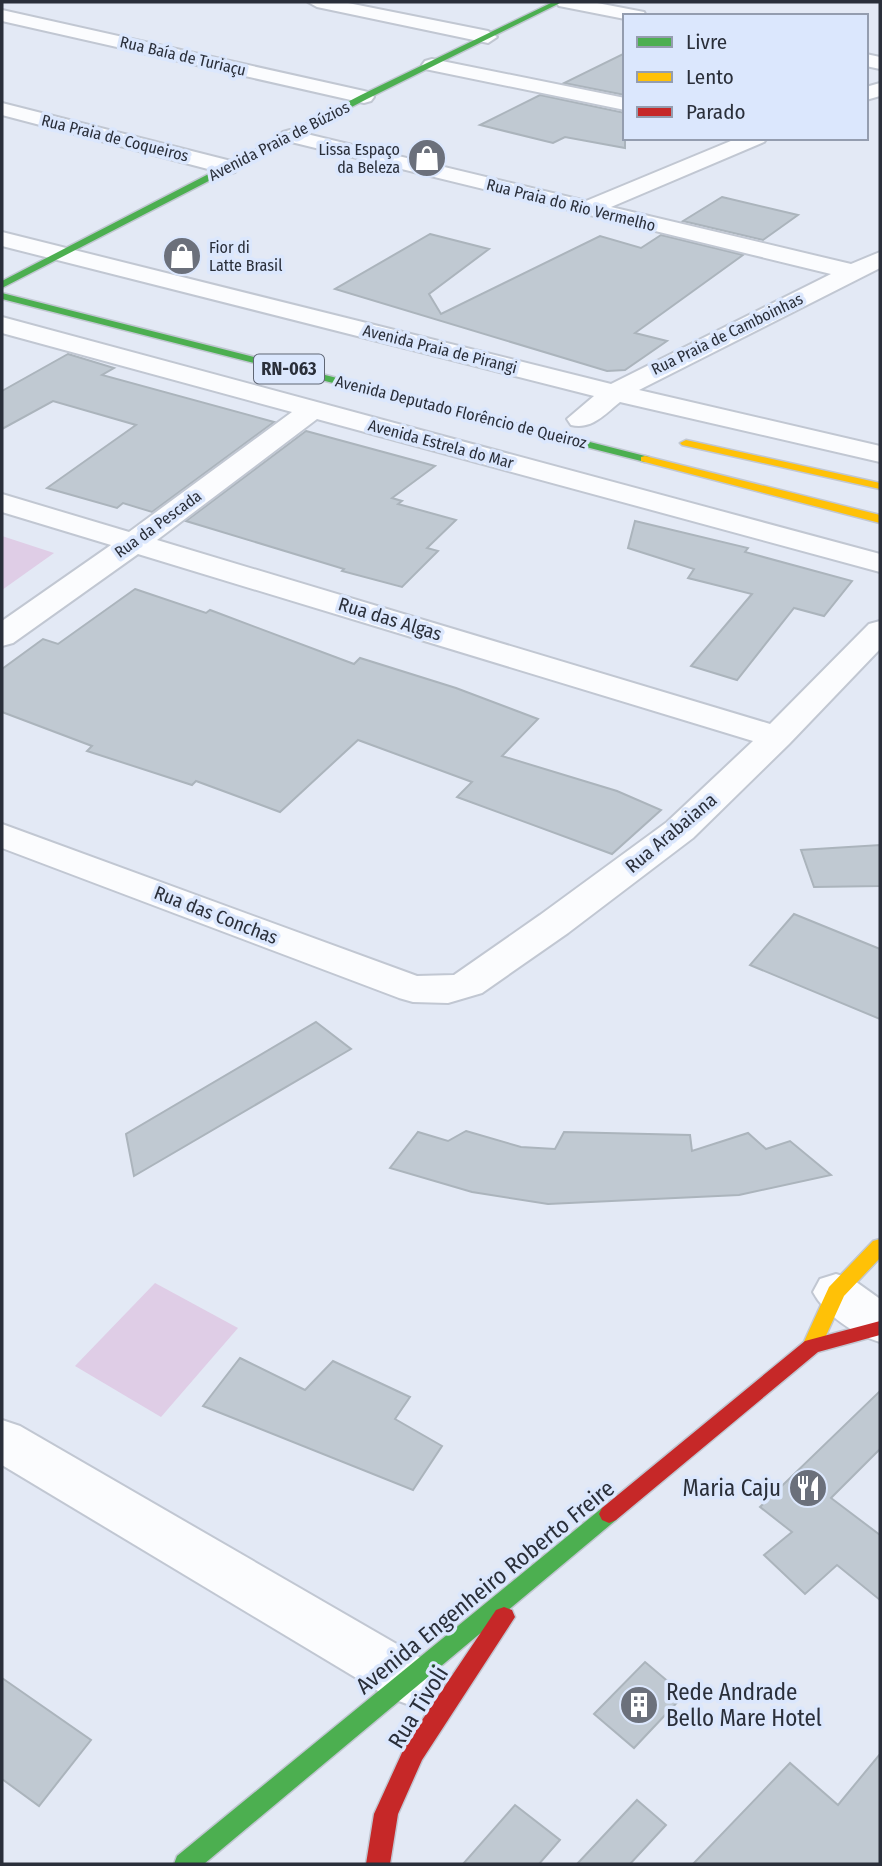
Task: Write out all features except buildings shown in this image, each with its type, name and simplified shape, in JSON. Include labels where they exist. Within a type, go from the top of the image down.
[{"type":"main road","name":"Avenida Praia de Búzios","points":[[2,294],[19,276],[61,253],[364,97],[558,2]]},
{"type":"main road","points":[[2,272],[42,283]]},
{"type":"main road","name":"Avenida Deputado Florêncio de Queiroz","points":[[2,294],[880,519]]},
{"type":"main road","name":"Avenida Deputado Florêncio de Queiroz","points":[[574,418],[608,426]]},
{"type":"main road","points":[[676,441],[880,486]]},
{"type":"main road","name":"Avenida Engenheiro Roberto Freire","points":[[812,1346],[835,1292],[880,1246]]},
{"type":"main road","name":"Avenida Engenheiro Roberto Freire","points":[[186,1864],[812,1346],[880,1326]]},
{"type":"main road","name":"Rua Tivoli","points":[[378,1864],[386,1814],[414,1752],[524,1586]]},
{"type":"street","points":[[318,2],[488,37]]},
{"type":"street","points":[[565,2],[627,14]]},
{"type":"street","name":"Rua Baía de Turiaçu","points":[[2,15],[364,97]]},
{"type":"street","points":[[432,65],[623,104]]},
{"type":"street","name":"Rua Praia de Coqueiros","points":[[2,109],[228,167]]},
{"type":"street","name":"Rua Praia do Rio Vermelho","points":[[290,136],[853,272]]},
{"type":"street","points":[[586,209],[752,140]]},
{"type":"street","name":"Avenida Praia de Pirangi","points":[[2,239],[615,393],[880,454]]},
{"type":"street","name":"Rua Praia de Camboinhas","points":[[574,418],[682,355],[880,259]]},
{"type":"street","name":"Avenida Estrela do Mar","points":[[2,324],[880,563]]},
{"type":"street","name":"Rua da Pescada","points":[[2,636],[135,542],[313,409]]},
{"type":"street","name":"Rua das Algas","points":[[2,503],[777,737]]},
{"type":"street","name":"Rua Arabaiana","points":[[431,992],[468,984],[680,830],[777,737],[880,631]]},
{"type":"street","name":"Rua das Conchas","points":[[2,835],[413,989],[431,992]]},
{"type":"street","points":[[835,1292],[880,1326]]},
{"type":"street","points":[[2,1440],[407,1679]]},
{"type":"shaded area","points":[[2,536],[54,553],[2,590]]},
{"type":"shaded area","points":[[155,1283],[238,1328],[161,1417],[75,1366]]},
{"type":"traffic: fast","points":[[2,285],[364,97],[558,2]]},
{"type":"traffic: fast","points":[[2,296],[645,459]]},
{"type":"traffic: fast","points":[[186,1864],[609,1514]]},
{"type":"traffic: slow","points":[[686,443],[880,486]]},
{"type":"traffic: slow","points":[[645,459],[880,519]]},
{"type":"traffic: slow","points":[[812,1346],[836,1292],[880,1246]]},
{"type":"traffic: jam","points":[[609,1514],[812,1346],[880,1328]]},
{"type":"traffic: jam","points":[[378,1864],[386,1814],[414,1752],[504,1617]]},
{"type":"place","name":"Lissa Espaço da Beleza","points":[[427,158]]},
{"type":"place","name":"Fior di Latte Brasil","points":[[182,256]]},
{"type":"place","name":"Maria Caju","points":[[808,1488]]},
{"type":"place","name":"Rede Andrade Bello Mare Hotel","points":[[639,1705]]}]
